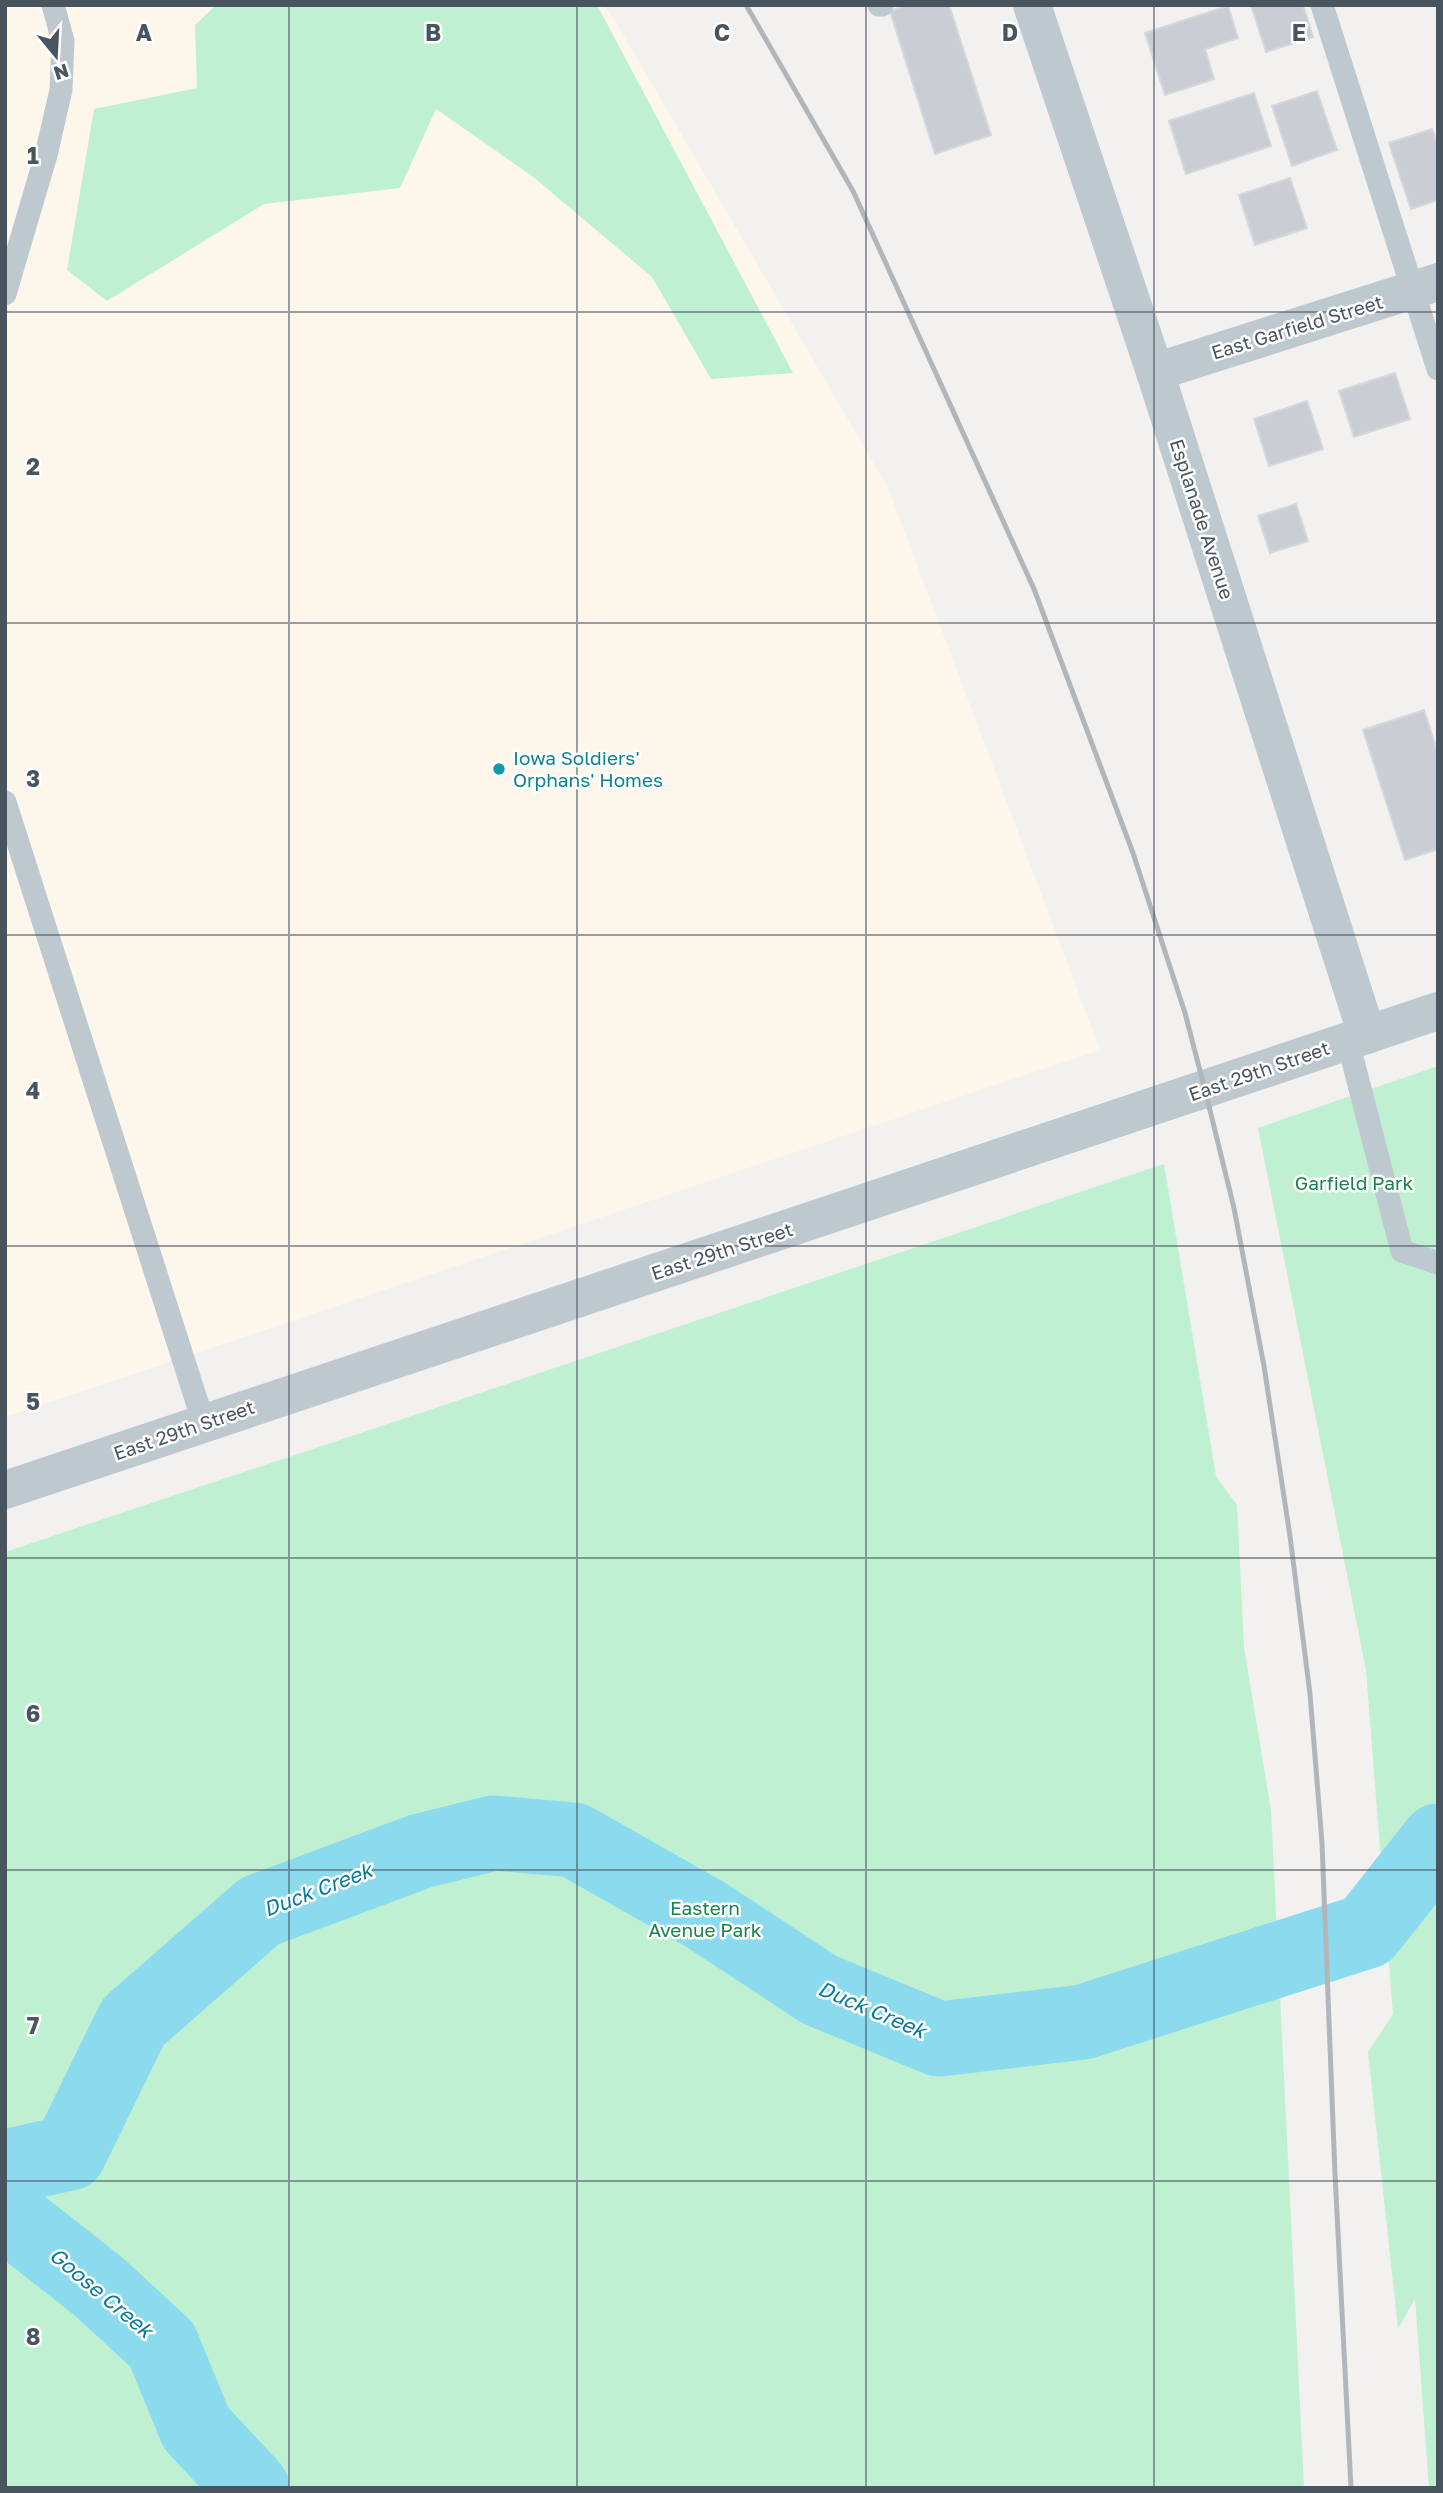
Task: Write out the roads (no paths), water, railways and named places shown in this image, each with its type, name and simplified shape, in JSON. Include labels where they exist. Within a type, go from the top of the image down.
[{"type":"street","name":"Esplanade Avenue","points":[[1032,5],[1155,372],[1357,1038]]},
{"type":"street","name":"East Garfield Street","points":[[1155,372],[1426,286]]},
{"type":"street","name":"East 29th Street","points":[[5,1490],[1438,1011]]},
{"type":"lane","points":[[5,294],[46,155],[61,90],[63,41],[53,5]]},
{"type":"lane","points":[[1322,5],[1426,286],[1438,369]]},
{"type":"lane","points":[[5,802],[204,1423]]},
{"type":"lane","points":[[1357,1038],[1402,1251],[1438,1263]]},
{"type":"waterway","name":"Duck Creek","points":[[5,2167],[69,2153],[133,2022],[260,1911],[421,1851],[494,1833],[574,1840],[706,1915],[820,1990],[939,2039],[1083,2022],[1367,1931],[1438,1841]]},
{"type":"waterway","name":"Goose Creek","points":[[5,2213],[98,2286],[162,2345],[196,2428],[252,2488]]},
{"type":"railway","points":[[746,5],[853,191],[1034,589],[1133,853],[1185,1013],[1234,1208],[1264,1366],[1290,1536],[1310,1694],[1322,1843],[1351,2488]]},
{"type":"place","name":"Iowa Soldiers' Orphans' Homes","points":[[499,769]]},
{"type":"park label","name":"Garfield Park","points":[[1354,1183]]},
{"type":"park label","name":"Eastern Avenue Park","points":[[705,1919]]}]
